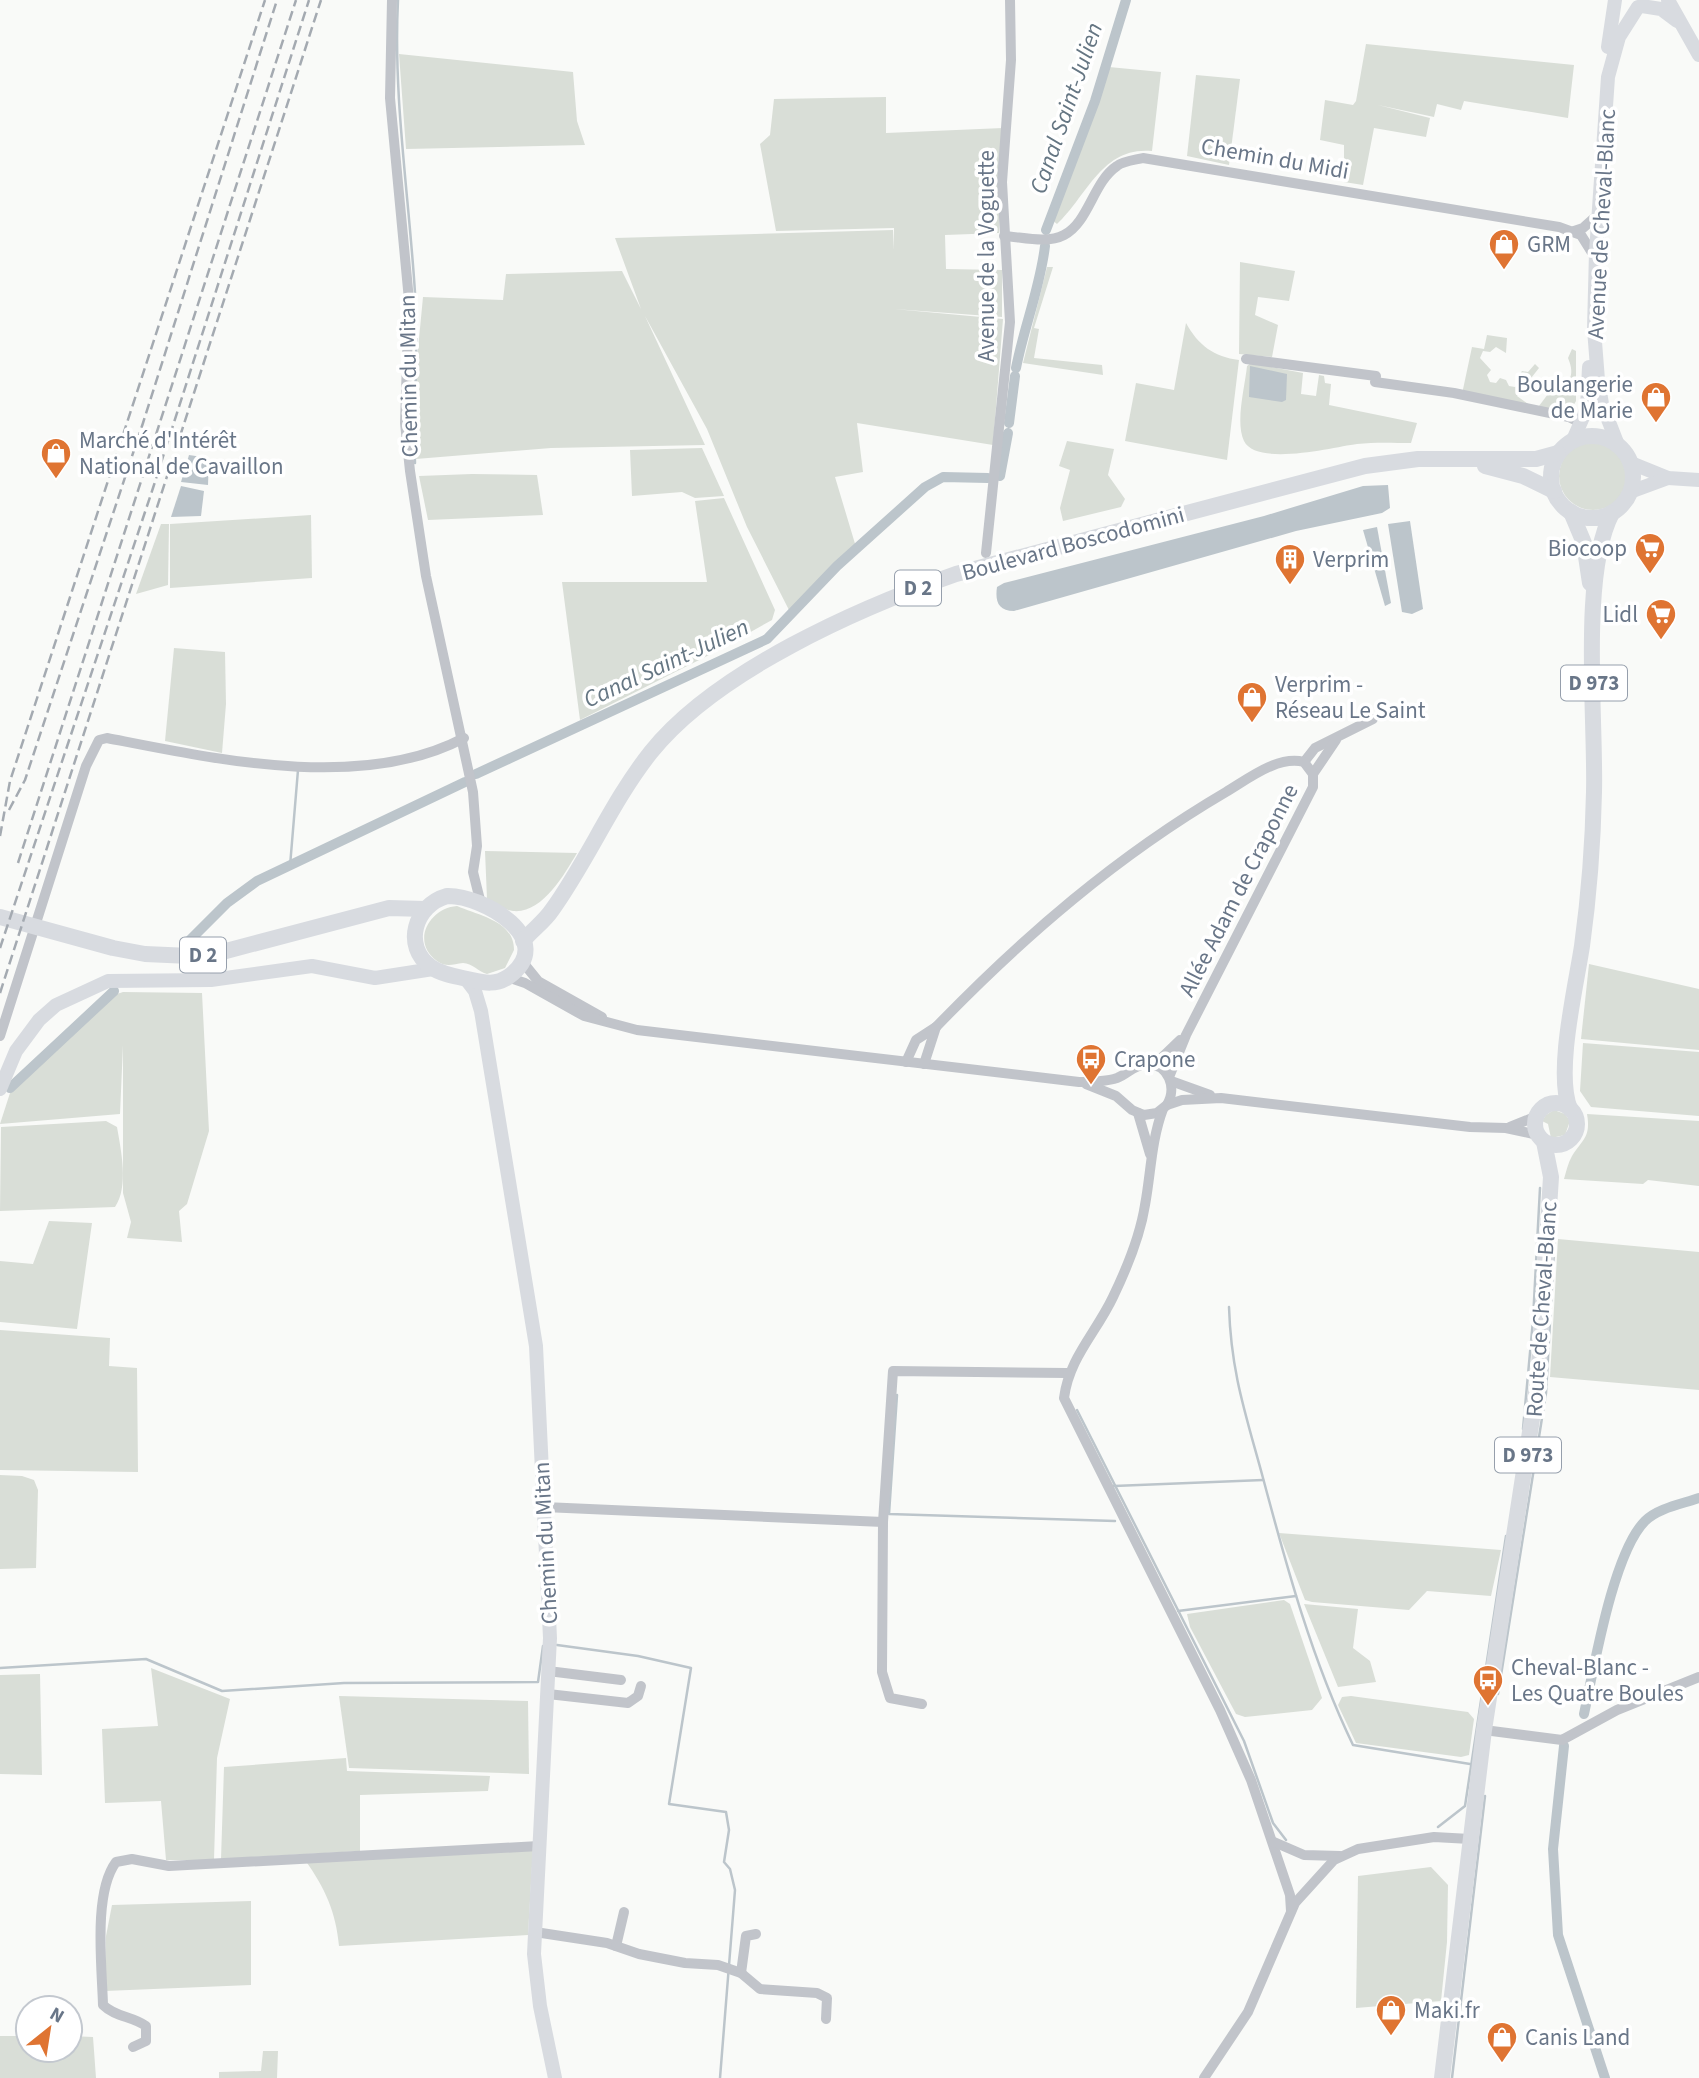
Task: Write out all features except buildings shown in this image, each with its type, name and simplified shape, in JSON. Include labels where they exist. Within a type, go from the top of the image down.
[{"type":"main road","points":[[1601,436],[1618,445],[1631,463],[1633,483],[1630,492],[1612,513],[1591,518],[1571,512],[1553,491],[1552,468],[1558,453],[1573,440],[1601,436]]},
{"type":"main road","name":"Boulevard Boscodomini","points":[[523,942],[559,899],[637,771],[666,735],[703,703],[747,674],[840,622],[893,597],[956,574],[1320,477],[1390,462],[1541,458],[1558,453]]},
{"type":"main road","name":"Boulevard Boscodomini","points":[[1462,461],[1523,476],[1553,491]]},
{"type":"main road","name":"D 973","points":[[1571,512],[1584,543],[1594,614]]},
{"type":"main road","name":"D 973","points":[[1570,1109],[1566,1088],[1566,1060],[1587,909],[1592,829],[1594,614],[1600,553],[1612,513]]},
{"type":"main road","points":[[456,896],[481,904],[513,921],[523,942],[521,960],[501,980],[465,978],[433,969],[416,946],[415,928],[425,909],[439,899],[456,896]]},
{"type":"main road","name":"Boulevard Boscodomini","points":[[513,921],[536,914],[559,899]]},
{"type":"main road","name":"D 2","points":[[0,917],[145,954],[190,956],[226,951],[389,908],[425,909]]},
{"type":"main road","name":"D 2","points":[[342,922],[388,916],[404,919],[415,928]]},
{"type":"main road","name":"D 973","points":[[1543,1110],[1566,1060]]},
{"type":"main road","points":[[1560,1104],[1570,1109],[1576,1118],[1577,1128],[1572,1138],[1564,1144],[1541,1138],[1543,1110],[1560,1104]]},
{"type":"main road","name":"Route de Cheval-Blanc","points":[[1541,1138],[1551,1177]]},
{"type":"main road","name":"Route de Cheval-Blanc","points":[[1484,1730],[1533,1419],[1551,1177],[1564,1144]]},
{"type":"main road","name":"D 973","points":[[1442,2078],[1484,1730]]},
{"type":"street","name":"Chemin du Mitan","points":[[392,0],[390,98],[409,300],[405,423],[426,576],[464,738],[476,829],[473,872],[481,904]]},
{"type":"street","name":"Avenue de la Voguette","points":[[986,552],[1010,322],[1003,182],[1011,60],[1010,0]]},
{"type":"street","points":[[1616,0],[1629,6],[1643,4],[1661,9],[1683,27]]},
{"type":"street","name":"Avenue de Cheval-Blanc","points":[[1573,440],[1581,424],[1588,396],[1593,219],[1605,67],[1616,0]]},
{"type":"street","points":[[1668,0],[1699,55]]},
{"type":"street","name":"Avenue de Cheval-Blanc","points":[[1618,445],[1602,404],[1598,380],[1594,329],[1596,252],[1608,77],[1619,37],[1643,4]]},
{"type":"street","name":"Chemin du Midi","points":[[1004,236],[1044,240],[1065,235],[1080,218],[1096,189],[1117,165],[1143,158],[1256,174],[1574,230]]},
{"type":"street","points":[[1574,230],[1583,228],[1593,219]]},
{"type":"street","points":[[1574,230],[1585,239],[1591,251]]},
{"type":"street","points":[[1246,359],[1376,376],[1375,382],[1454,393],[1569,417],[1581,424]]},
{"type":"street","points":[[1631,463],[1668,478],[1699,480]]},
{"type":"street","points":[[1630,492],[1668,478]]},
{"type":"street","points":[[1304,762],[1315,748],[1373,719]]},
{"type":"street","points":[[0,1036],[86,766],[99,740],[107,738],[242,761],[341,766],[415,758],[464,738]]},
{"type":"street","points":[[1313,774],[1337,738]]},
{"type":"street","name":"Allée Adam de Craponne","points":[[906,1062],[916,1040],[936,1027],[1027,936],[1137,848],[1244,781],[1283,761],[1304,762],[1313,774],[1313,787],[1297,823],[1186,1035]]},
{"type":"street","points":[[456,896],[473,872]]},
{"type":"street","points":[[398,974],[408,965],[416,946]]},
{"type":"street","points":[[521,960],[538,981],[587,1010],[637,1030]]},
{"type":"street","points":[[0,1089],[16,1051],[39,1020],[74,995],[108,981],[211,980],[312,966],[375,978],[433,969]]},
{"type":"street","name":"Chemin du Mitan","points":[[465,978],[475,991],[481,1011],[533,1319],[544,1507],[548,1671],[535,1931],[540,2006],[555,2078]]},
{"type":"street","points":[[481,1011],[501,980],[525,983],[584,1016],[637,1030],[1079,1082],[1108,1080],[1126,1074],[1139,1065],[1154,1065],[1170,1079],[1221,1098]]},
{"type":"street","points":[[924,1064],[936,1027]]},
{"type":"street","points":[[1154,1065],[1186,1035]]},
{"type":"street","points":[[1186,1035],[1170,1079],[1172,1094],[1165,1107],[1150,1157],[1146,1205],[1133,1251],[1112,1300],[1067,1373],[1064,1398],[1220,1710],[1251,1780],[1274,1842],[1290,1895],[1291,1911]]},
{"type":"street","points":[[1124,1100],[1121,1087],[1126,1074]]},
{"type":"street","points":[[1079,1082],[1124,1100],[1138,1113],[1150,1157]]},
{"type":"street","points":[[1138,1113],[1151,1114],[1187,1099],[1221,1098],[1470,1127],[1506,1128],[1541,1138]]},
{"type":"street","points":[[1506,1128],[1543,1110]]},
{"type":"street","points":[[922,1704],[890,1698],[884,1681],[883,1522],[893,1371],[1067,1373]]},
{"type":"street","points":[[544,1507],[883,1522]]},
{"type":"street","points":[[548,1671],[621,1680]]},
{"type":"street","points":[[1484,1730],[1562,1740],[1617,1710],[1699,1677]]},
{"type":"street","points":[[548,1695],[628,1703],[638,1696],[641,1686]]},
{"type":"street","points":[[1204,2078],[1248,2012],[1275,1955],[1291,1911],[1311,1883],[1340,1856],[1357,1849],[1434,1837],[1470,1839]]},
{"type":"street","points":[[1274,1842],[1304,1855],[1340,1856]]},
{"type":"street","points":[[133,2047],[146,2040],[146,2026],[138,2020],[111,2013],[103,2005],[101,1928],[107,1873],[116,1862],[132,1859],[169,1866],[539,1846]]},
{"type":"street","points":[[617,1946],[624,1912]]},
{"type":"street","points":[[535,1931],[617,1946],[639,1954],[703,1959],[741,1973],[760,1989],[817,1993],[827,1998],[826,2018]]},
{"type":"street","points":[[741,1973],[744,1941],[746,1936],[756,1934]]},
{"type":"shaded area","points":[[1366,44],[1574,65],[1568,118],[1464,101],[1461,110],[1437,104],[1434,117],[1378,105],[1430,118],[1426,137],[1374,128],[1363,185],[1344,182],[1344,145],[1320,140],[1325,100],[1353,105],[1356,101]]},
{"type":"shaded area","points":[[399,54],[573,72],[577,121],[585,145],[406,149]]},
{"type":"shaded area","points":[[1109,67],[1161,72],[1152,151],[1120,156],[1108,165],[1057,224],[1052,220]]},
{"type":"shaded area","points":[[1196,75],[1240,79],[1229,165],[1187,156]]},
{"type":"shaded area","points":[[886,97],[886,133],[1003,128],[999,233],[945,235],[946,269],[1002,270],[1002,317],[894,309],[1003,319],[993,445],[857,423],[863,472],[835,477],[856,547],[834,565],[791,614],[747,527],[707,429],[645,316],[705,445],[551,448],[416,459],[414,391],[423,297],[503,300],[506,274],[622,271],[641,309],[615,238],[893,230],[894,250],[894,228],[776,231],[760,144],[770,135],[774,99]]},
{"type":"shaded area","points":[[1240,262],[1295,271],[1289,301],[1258,297],[1255,315],[1278,325],[1272,357],[1239,354]]},
{"type":"shaded area","points":[[1047,267],[1053,267],[1034,328],[1039,329],[1034,358],[1102,365],[1103,375],[1023,363]]},
{"type":"shaded area","points":[[1186,323],[1208,349],[1239,360],[1227,460],[1125,441],[1136,383],[1174,390]]},
{"type":"shaded area","points":[[1487,335],[1507,338],[1506,353],[1496,347],[1490,352],[1483,351],[1480,358],[1491,370],[1487,375],[1490,382],[1496,383],[1500,378],[1506,380],[1509,386],[1515,387],[1522,381],[1519,375],[1522,371],[1528,372],[1535,364],[1539,368],[1517,396],[1531,406],[1462,394],[1472,347],[1484,349]]},
{"type":"shaded area","points":[[1572,349],[1576,351],[1576,401],[1568,415],[1539,406],[1557,382],[1566,388],[1571,374],[1568,358]]},
{"type":"shaded area","points":[[1251,363],[1303,373],[1301,394],[1316,396],[1319,375],[1324,376],[1325,383],[1331,384],[1329,405],[1417,423],[1411,443],[1364,443],[1279,454],[1252,449],[1244,441],[1240,424],[1247,366]]},
{"type":"shaded area","points":[[1250,366],[1287,374],[1286,400],[1282,402],[1249,397]]},
{"type":"shaded area","points":[[1067,441],[1114,449],[1108,475],[1125,499],[1121,507],[1063,521],[1060,508],[1070,470],[1059,466]]},
{"type":"shaded area","points":[[1593,442],[1606,445],[1617,452],[1624,463],[1627,476],[1624,489],[1617,500],[1606,507],[1593,510],[1580,507],[1569,500],[1562,489],[1559,476],[1562,463],[1569,452],[1580,445]]},
{"type":"shaded area","points":[[702,448],[724,496],[695,498],[682,492],[632,496],[630,450]]},
{"type":"shaded area","points":[[189,455],[209,458],[208,485],[181,482]]},
{"type":"shaded area","points":[[537,475],[543,515],[428,520],[419,476]]},
{"type":"shaded area","points":[[1388,485],[1390,508],[1382,513],[1296,531],[1014,611],[1004,609],[997,601],[997,587],[1004,583],[1264,516],[1363,486]]},
{"type":"shaded area","points":[[181,486],[204,491],[201,516],[171,517]]},
{"type":"shaded area","points":[[724,498],[775,610],[772,620],[580,720],[562,582],[707,582],[695,501]]},
{"type":"shaded area","points":[[311,515],[312,578],[170,588],[170,524]]},
{"type":"shaded area","points":[[1410,521],[1423,609],[1412,614],[1402,612],[1388,524]]},
{"type":"shaded area","points":[[161,524],[169,524],[168,585],[136,594]]},
{"type":"shaded area","points":[[1377,527],[1391,603],[1385,606],[1363,530]]},
{"type":"shaded area","points":[[174,648],[225,652],[226,704],[222,753],[165,741]]},
{"type":"shaded area","points":[[485,851],[577,853],[559,882],[543,900],[524,910],[513,911],[487,899]]},
{"type":"shaded area","points":[[457,906],[494,921],[508,932],[514,950],[505,968],[487,974],[466,963],[444,964],[429,953],[424,935],[427,927],[439,913]]},
{"type":"shaded area","points":[[1589,964],[1699,989],[1699,1050],[1581,1039]]},
{"type":"shaded area","points":[[123,992],[202,993],[209,1131],[187,1204],[179,1211],[182,1242],[127,1238],[131,1222],[123,1193],[123,1045],[120,1114],[0,1124],[10,1093],[97,1009],[114,995]]},
{"type":"shaded area","points":[[1583,1043],[1699,1052],[1699,1116],[1591,1107],[1580,1091]]},
{"type":"shaded area","points":[[1554,1110],[1565,1114],[1570,1121],[1565,1135],[1551,1138],[1548,1124],[1542,1121]]},
{"type":"shaded area","points":[[1587,1114],[1699,1121],[1699,1186],[1648,1180],[1643,1184],[1564,1179],[1571,1159],[1587,1133]]},
{"type":"shaded area","points":[[106,1121],[117,1127],[122,1157],[122,1189],[115,1207],[0,1211],[1,1127]]},
{"type":"shaded area","points":[[49,1221],[92,1223],[77,1329],[0,1322],[0,1261],[33,1264]]},
{"type":"shaded area","points":[[1558,1239],[1699,1252],[1699,1390],[1550,1377]]},
{"type":"shaded area","points":[[0,1330],[110,1338],[109,1366],[137,1368],[138,1472],[0,1470]]},
{"type":"shaded area","points":[[0,1475],[22,1476],[34,1480],[38,1490],[36,1568],[0,1569]]},
{"type":"shaded area","points":[[1279,1533],[1501,1550],[1491,1596],[1427,1591],[1409,1610],[1305,1600]]},
{"type":"shaded area","points":[[1284,1600],[1290,1604],[1322,1698],[1312,1710],[1245,1717],[1236,1714],[1190,1627],[1187,1614]]},
{"type":"shaded area","points":[[1304,1604],[1358,1609],[1353,1648],[1370,1661],[1376,1682],[1338,1687]]},
{"type":"shaded area","points":[[151,1668],[230,1699],[217,1758],[214,1860],[166,1860],[161,1801],[105,1803],[102,1729],[158,1726]]},
{"type":"shaded area","points":[[40,1674],[42,1775],[0,1774],[0,1675]]},
{"type":"shaded area","points":[[339,1696],[528,1701],[529,1774],[349,1768]]},
{"type":"shaded area","points":[[1342,1697],[1468,1712],[1474,1719],[1469,1755],[1461,1757],[1356,1743],[1338,1705]]},
{"type":"shaded area","points":[[346,1758],[347,1771],[490,1776],[488,1791],[360,1795],[360,1851],[221,1859],[224,1767]]},
{"type":"shaded area","points":[[533,1849],[528,1935],[339,1946],[328,1901],[305,1860]]},
{"type":"shaded area","points":[[1431,1867],[1448,1885],[1447,1942],[1441,2001],[1356,2008],[1358,1876]]},
{"type":"shaded area","points":[[251,1901],[251,1985],[105,1991],[106,1936],[112,1905]]},
{"type":"shaded area","points":[[0,2036],[14,2036],[14,2064],[84,2064],[84,2037],[93,2037],[96,2078],[0,2078]]},
{"type":"shaded area","points":[[263,2051],[278,2051],[277,2078],[219,2078],[219,2072],[261,2071]]},
{"type":"waterway","points":[[398,0],[400,110],[416,314],[415,463]]},
{"type":"waterway","name":"Canal Saint-Julien","points":[[1046,230],[1095,101],[1126,0]]},
{"type":"waterway","name":"Canal Saint-Julien","points":[[1016,368],[1045,246]]},
{"type":"waterway","name":"Canal Saint-Julien","points":[[1009,423],[1015,376]]},
{"type":"waterway","name":"Canal Saint-Julien","points":[[1000,476],[1008,433]]},
{"type":"waterway","name":"Canal Saint-Julien","points":[[476,774],[767,639],[837,566],[925,487],[943,477],[988,478]]},
{"type":"waterway","points":[[290,866],[298,770]]},
{"type":"waterway","name":"Canal Saint-Julien","points":[[186,944],[227,903],[257,881],[465,782]]},
{"type":"waterway","name":"Canal Saint-Julien","points":[[10,1088],[114,991]]},
{"type":"waterway","points":[[1523,1429],[1533,1320],[1540,1188]]},
{"type":"waterway","points":[[1498,1694],[1546,1393],[1555,1233]]},
{"type":"waterway","points":[[1229,1307],[1240,1394],[1281,1546],[1313,1647],[1353,1745],[1470,1764]]},
{"type":"waterway","points":[[897,1395],[889,1514],[1115,1521]]},
{"type":"waterway","points":[[1077,1410],[1244,1741],[1273,1823],[1286,1840]]},
{"type":"waterway","points":[[1114,1486],[1263,1480]]},
{"type":"waterway","points":[[1584,1714],[1606,1612],[1623,1558],[1634,1537],[1650,1517],[1699,1498]]},
{"type":"waterway","points":[[1438,1827],[1465,1806],[1506,1536]]},
{"type":"waterway","points":[[1178,1611],[1296,1596]]},
{"type":"waterway","points":[[557,1645],[638,1656],[691,1668],[669,1804],[726,1812],[729,1830],[724,1862],[730,1869],[735,1890],[720,2078]]},
{"type":"waterway","points":[[0,1668],[146,1659],[222,1691],[344,1683],[538,1682],[543,1646]]},
{"type":"waterway","points":[[1564,1746],[1553,1849],[1558,1935],[1605,2078]]},
{"type":"waterway","points":[[1452,2078],[1485,1796]]},
{"type":"railway","points":[[0,836],[10,781],[265,0]]},
{"type":"railway","points":[[9,810],[25,780],[143,423],[277,0]]},
{"type":"railway","points":[[18,863],[296,0]]},
{"type":"railway","points":[[0,948],[153,488],[309,0]]},
{"type":"railway","points":[[0,993],[321,0]]},
{"type":"place","name":"GRM","points":[[1504,271]]},
{"type":"place","name":"Boulangerie de Marie","points":[[1656,424]]},
{"type":"place","name":"Marché d'Intérêt National de Cavaillon","points":[[56,480]]},
{"type":"place","name":"Biocoop","points":[[1650,575]]},
{"type":"place","name":"Verprim","points":[[1290,586]]},
{"type":"place","name":"Lidl","points":[[1661,641]]},
{"type":"place","name":"Verprim - Réseau Le Saint","points":[[1252,724]]},
{"type":"place","name":"Crapone","points":[[1091,1086]]},
{"type":"place","name":"Cheval-Blanc - Les Quatre Boules","points":[[1488,1707]]},
{"type":"place","name":"Maki.fr","points":[[1391,2037]]},
{"type":"place","name":"Canis Land","points":[[1502,2064]]}]
